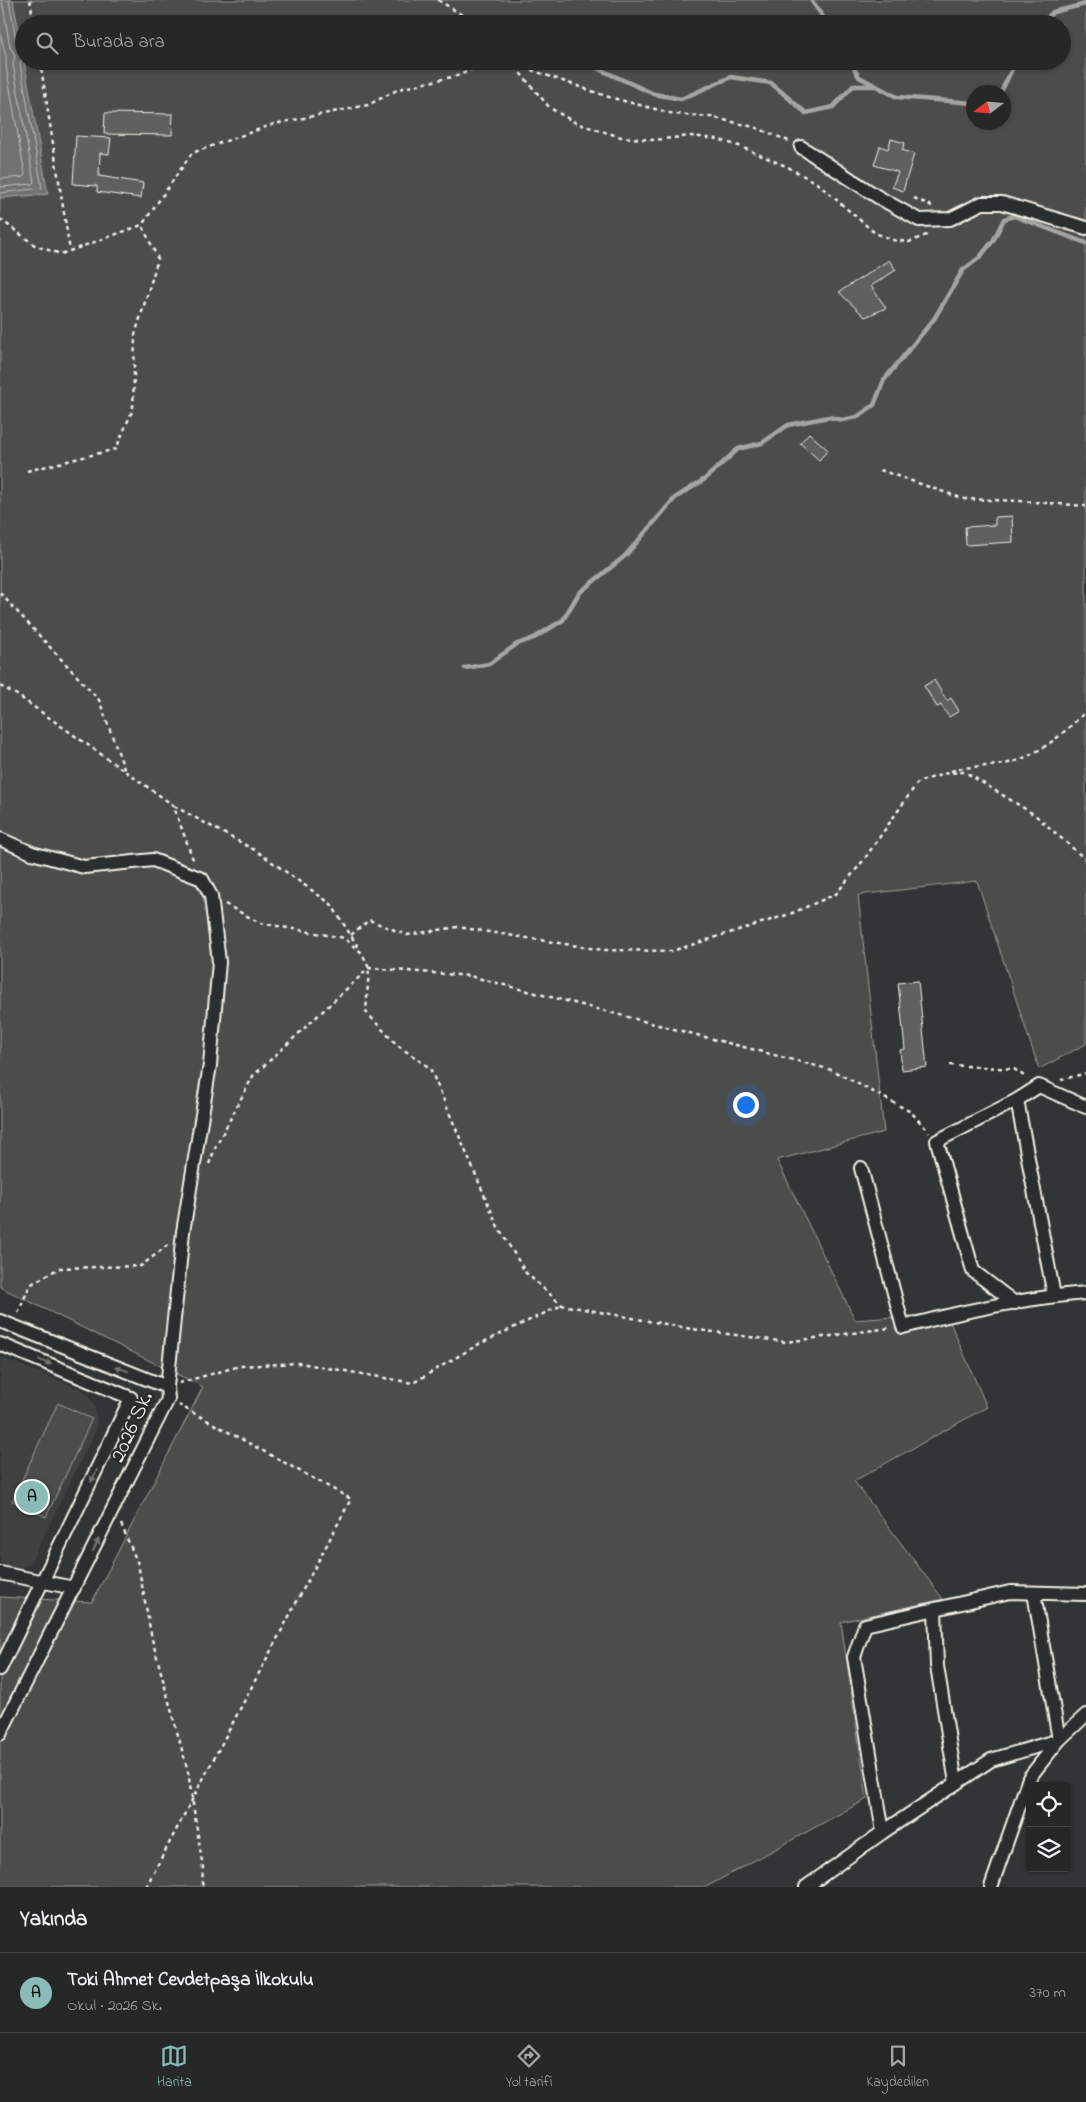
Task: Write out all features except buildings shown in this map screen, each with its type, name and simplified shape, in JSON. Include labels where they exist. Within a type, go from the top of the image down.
[{"type":"street","points":[[801,147],[878,197],[919,220],[950,219],[982,203],[1002,203],[1086,228]]},
{"type":"street","points":[[0,839],[32,853],[84,867],[153,860],[202,879],[211,896],[219,962],[210,1065],[183,1232],[167,1393]]},
{"type":"street","points":[[1014,1303],[973,1272],[937,1141],[1017,1100],[1039,1086],[1086,1107]]},
{"type":"street","points":[[1017,1100],[1054,1296]]},
{"type":"street","points":[[861,1168],[903,1326],[963,1311],[1054,1296],[1086,1293]]},
{"type":"street","name":"2026 Sk.","points":[[0,1321],[167,1393],[114,1508],[0,1734]]},
{"type":"street","name":"2026 Sk.","points":[[0,1344],[131,1398],[44,1582]]},
{"type":"street","points":[[0,1573],[74,1588]]},
{"type":"street","points":[[0,1669],[44,1582]]},
{"type":"street","points":[[883,1832],[854,1657],[865,1625],[1010,1592],[1086,1594]]},
{"type":"street","points":[[1034,1593],[1059,1740]]},
{"type":"street","points":[[935,1609],[937,1666],[956,1784]]},
{"type":"street","points":[[991,1887],[1029,1778],[1059,1740],[1086,1715]]},
{"type":"street","points":[[806,1887],[883,1832],[991,1760],[1059,1740]]},
{"type":"path","points":[[30,0],[32,15]]},
{"type":"path","points":[[438,0],[462,15]]},
{"type":"path","points":[[41,70],[70,251]]},
{"type":"path","points":[[0,218],[36,246],[61,254],[142,225],[192,153],[274,124],[368,105],[399,89],[460,75],[470,70]]},
{"type":"path","points":[[518,70],[550,108],[576,123],[621,137],[654,140],[691,136],[717,139],[739,146],[788,167],[818,184],[875,233],[893,240],[909,242],[935,232],[950,219]]},
{"type":"path","points":[[533,70],[609,97],[655,110],[674,114],[711,117],[754,126],[801,147]]},
{"type":"path","points":[[26,471],[116,449],[132,409],[135,335],[158,259],[142,225]]},
{"type":"path","points":[[880,470],[964,499],[1021,500],[1086,506]]},
{"type":"path","points":[[0,593],[99,700],[125,772]]},
{"type":"path","points":[[0,686],[18,695],[173,805],[258,852],[331,904],[362,953],[369,968],[366,1012],[397,1045],[430,1068],[498,1227],[526,1273],[562,1306],[692,1329],[786,1342],[903,1326]]},
{"type":"path","points":[[351,935],[369,920],[407,934],[458,927],[603,950],[672,951],[790,914],[836,894],[863,861],[918,782],[961,768],[999,765],[1028,756],[1056,740],[1086,711]]},
{"type":"path","points":[[947,773],[965,772],[1027,810],[1086,860]]},
{"type":"path","points":[[173,805],[202,879]]},
{"type":"path","points":[[211,896],[260,923],[344,938],[362,953]]},
{"type":"path","points":[[206,1172],[216,1146],[253,1076],[369,968],[470,976],[832,1070],[912,1112],[937,1141]]},
{"type":"path","points":[[950,1065],[1014,1069],[1039,1086],[1086,1073]]},
{"type":"path","points":[[13,1326],[30,1285],[59,1268],[141,1266],[183,1232]]},
{"type":"path","points":[[167,1393],[240,1366],[300,1363],[413,1383],[479,1344],[562,1306]]},
{"type":"path","points":[[146,1887],[350,1499],[167,1393]]},
{"type":"path","points":[[114,1508],[138,1564],[152,1639],[188,1772],[203,1868],[202,1887]]},
{"type":"shaded area","points":[[0,0],[1086,0],[1086,1044],[1039,1069],[977,881],[858,895],[884,1132],[777,1160],[855,1320],[946,1313],[987,1407],[854,1481],[943,1599],[841,1622],[867,1799],[706,1887],[0,1887],[0,1597],[92,1602],[203,1387],[0,1287]]},
{"type":"shaded area","points":[[0,1357],[83,1390],[93,1403],[97,1418],[96,1430],[30,1564],[15,1570],[0,1563]]},
{"type":"shaded area","points":[[58,1403],[92,1419],[46,1517],[12,1501]]},
{"type":"water","points":[[0,0],[13,0],[16,15],[15,70],[26,70],[48,194],[0,198]]},
{"type":"waterway","points":[[811,0],[822,15]]},
{"type":"waterway","points":[[1050,15],[1053,12],[1086,4]]},
{"type":"waterway","points":[[601,70],[654,94],[681,99],[731,77],[771,83],[806,113],[833,107],[853,86],[876,86]]},
{"type":"waterway","points":[[855,70],[859,77],[897,97],[966,102]]},
{"type":"waterway","points":[[1004,85],[1012,70]]},
{"type":"waterway","points":[[465,668],[489,664],[517,644],[534,638],[563,620],[579,593],[625,556],[675,498],[705,479],[738,449],[762,443],[788,425],[829,417],[842,420],[857,417],[874,405],[884,380],[934,319],[963,270],[979,258],[993,241],[1004,219],[1014,216],[1086,243]]},
{"type":"place","name":"Toki Ahmet Cevdetpaşa İlkokulu","points":[[32,1497]]}]
